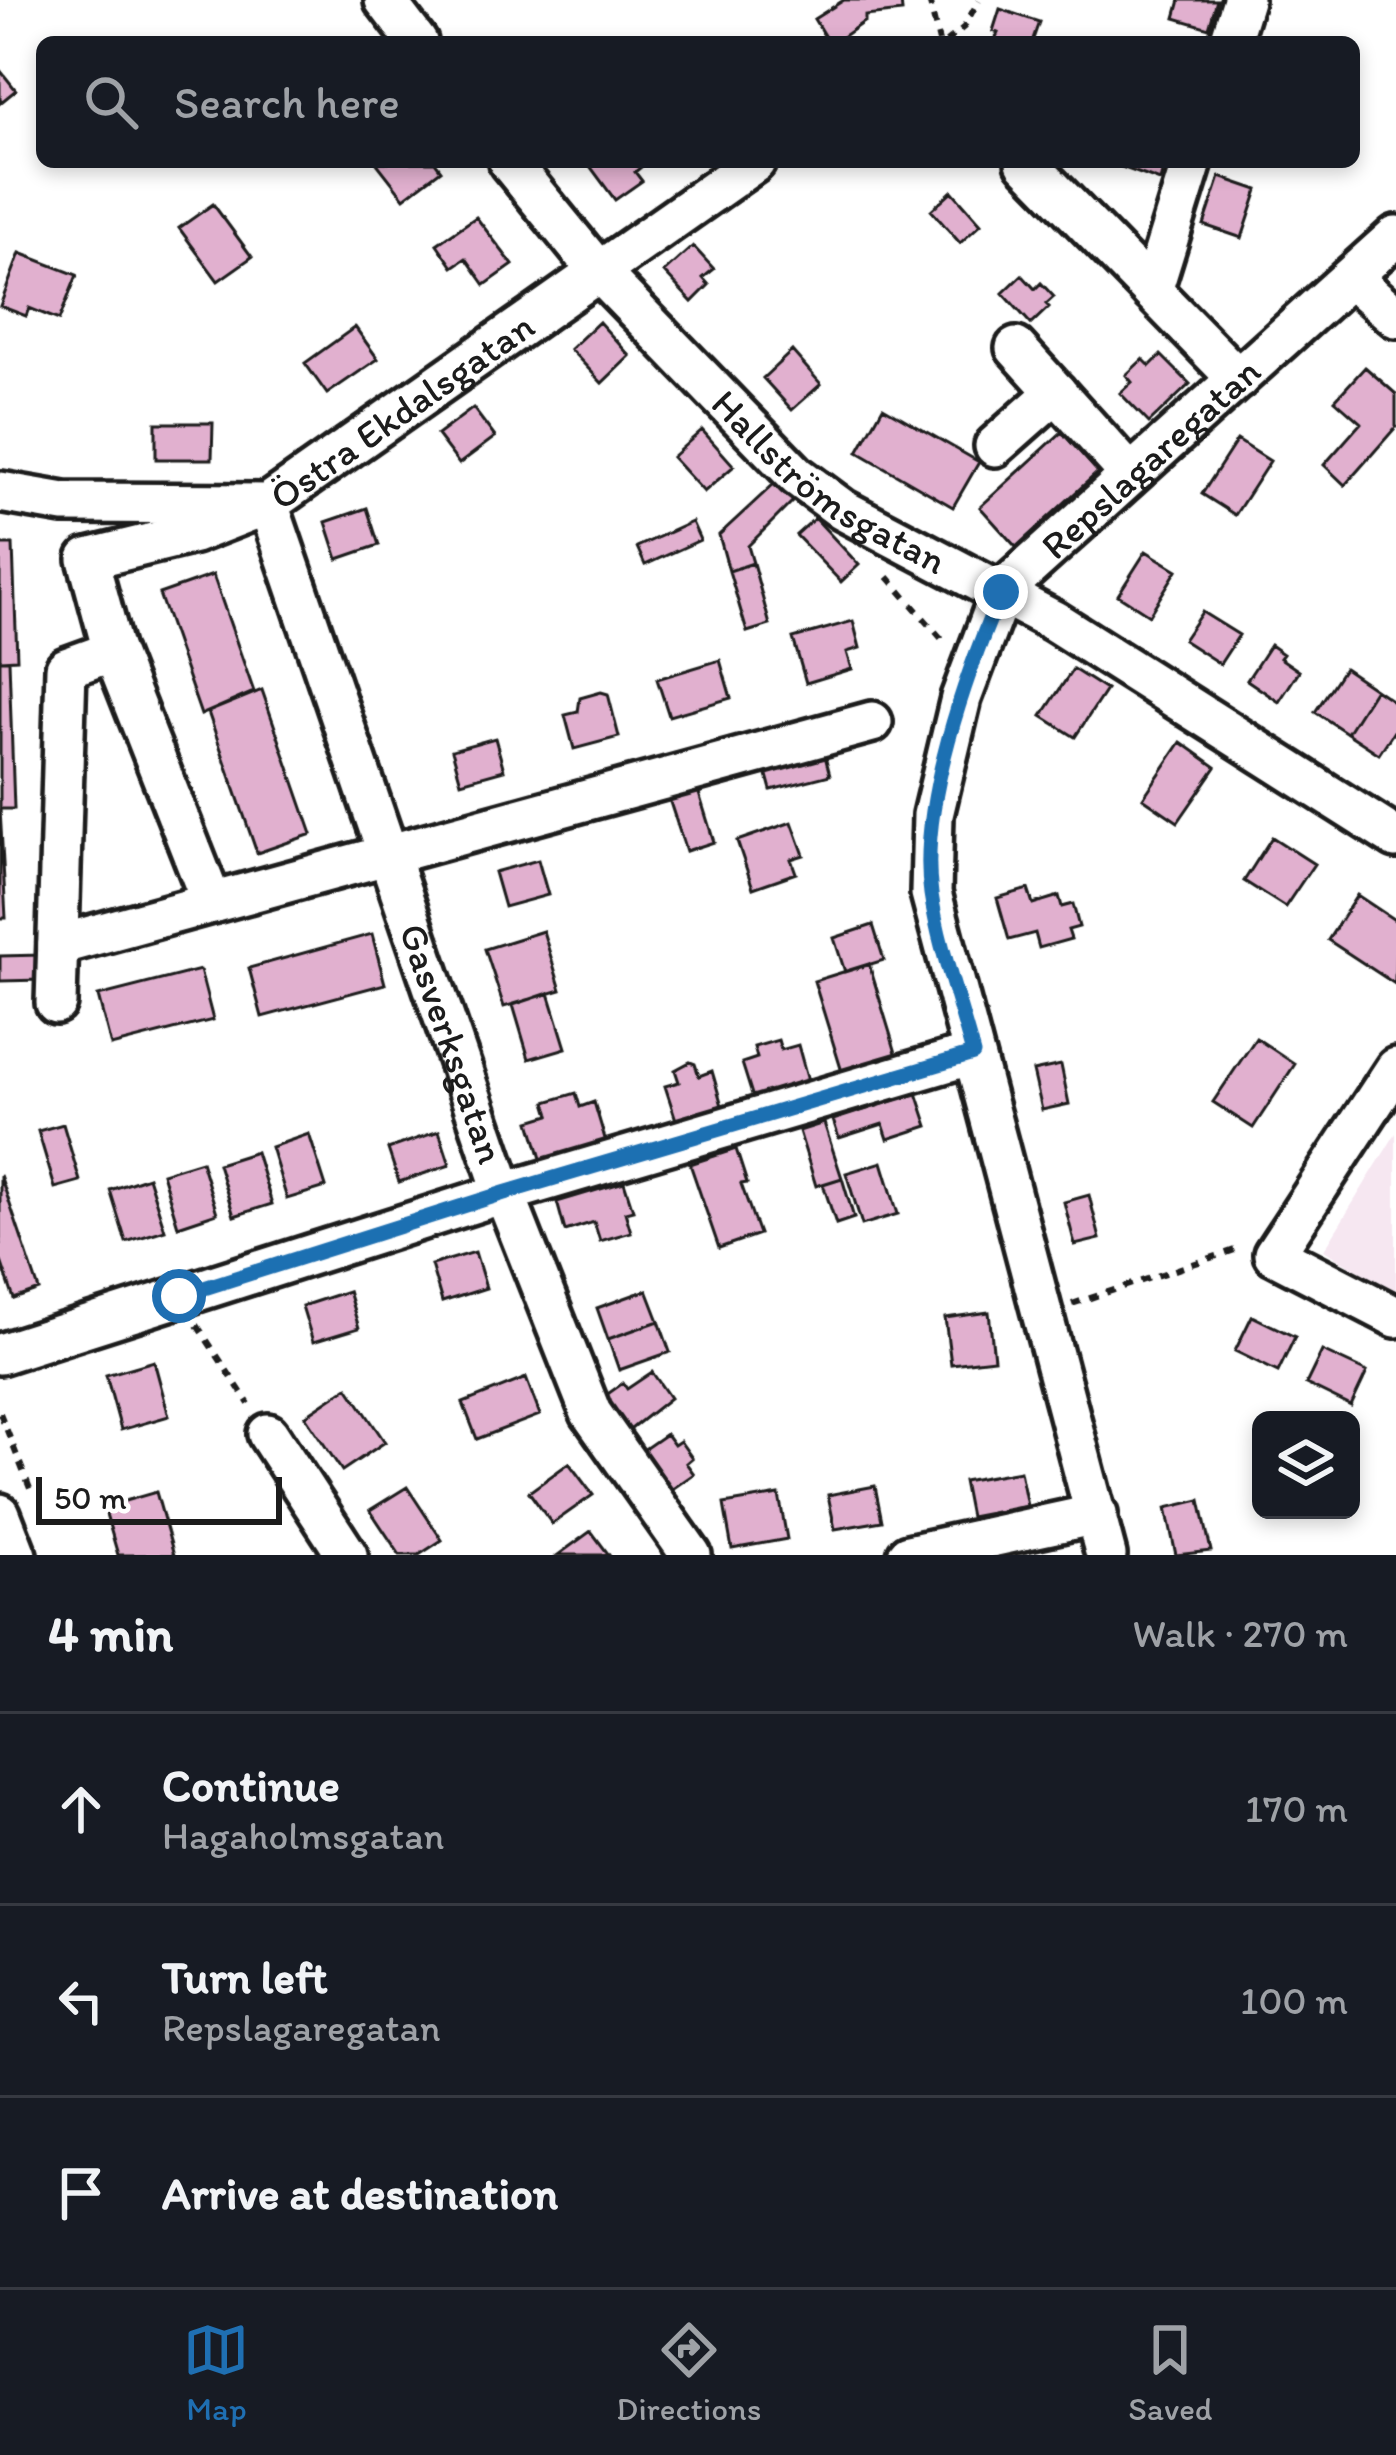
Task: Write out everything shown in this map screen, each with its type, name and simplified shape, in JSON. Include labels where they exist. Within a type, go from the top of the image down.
[{"type":"street","points":[[385,0],[412,36]]},
{"type":"street","points":[[1231,36],[1243,0]]},
{"type":"street","name":"Hallströmsgatan","points":[[513,168],[598,271],[797,476],[843,510],[1001,592],[1396,838]]},
{"type":"street","name":"Östra Ekdalsgatan","points":[[0,492],[64,502],[268,503],[745,168]]},
{"type":"street","points":[[1032,168],[1238,380]]},
{"type":"street","points":[[1152,291],[1190,168]]},
{"type":"street","name":"Repslagaregatan","points":[[1106,1555],[931,893],[933,815],[961,698],[1001,592],[1396,236]]},
{"type":"street","points":[[1351,278],[1396,317]]},
{"type":"street","points":[[1016,349],[1130,474]]},
{"type":"street","points":[[995,446],[1055,392]]},
{"type":"street","points":[[212,903],[113,651],[88,559],[194,533],[268,503]]},
{"type":"street","name":"Gasverksgatan","points":[[268,503],[504,1193],[590,1412],[691,1555]]},
{"type":"street","points":[[56,1004],[66,668],[113,651]]},
{"type":"street","points":[[58,945],[872,722]]},
{"type":"street","points":[[0,1354],[504,1193],[973,1054]]},
{"type":"street","points":[[1396,1068],[1274,1254],[1396,1317]]},
{"type":"street","points":[[268,1434],[347,1555]]},
{"type":"street","points":[[0,1514],[16,1555]]},
{"type":"street","points":[[908,1555],[1096,1514]]},
{"type":"path","points":[[928,0],[940,36]]},
{"type":"path","points":[[951,36],[964,27],[979,0]]},
{"type":"path","points":[[1045,1313],[1235,1246],[1274,1254]]},
{"type":"path","points":[[179,1296],[268,1434]]},
{"type":"path","points":[[0,1413],[40,1514]]},
{"type":"shaded area","points":[[1396,1133],[1396,1293],[1324,1250]]},
{"type":"building","points":[[844,0],[901,0],[902,12],[865,16],[865,21],[844,36],[824,36],[814,19]]},
{"type":"building","points":[[1180,0],[1217,0],[1209,28],[1175,18]]},
{"type":"building","points":[[1000,9],[1039,22],[1034,36],[997,36],[993,31]]},
{"type":"building","points":[[0,70],[16,90],[0,103]]},
{"type":"building","points":[[381,168],[440,168],[441,170],[404,198]]},
{"type":"building","points":[[591,168],[640,168],[635,172],[642,181],[615,200]]},
{"type":"building","points":[[1124,168],[1163,168],[1160,181]]},
{"type":"building","points":[[1220,177],[1258,190],[1242,238],[1204,225]]},
{"type":"building","points":[[952,191],[981,224],[960,243],[931,210]]},
{"type":"building","points":[[213,204],[252,257],[218,281],[179,228]]},
{"type":"building","points":[[476,217],[513,265],[485,285],[466,258],[453,267],[437,244]]},
{"type":"building","points":[[693,246],[714,269],[703,278],[709,285],[692,302],[664,272]]},
{"type":"building","points":[[20,253],[77,275],[59,320],[29,308],[26,316],[0,306]]},
{"type":"building","points":[[1022,275],[1035,289],[1041,283],[1054,297],[1031,324],[1003,293]]},
{"type":"building","points":[[599,322],[630,356],[602,383],[570,349]]},
{"type":"building","points":[[355,327],[378,359],[327,394],[305,363]]},
{"type":"building","points":[[792,351],[821,384],[792,410],[763,378]]},
{"type":"building","points":[[1161,355],[1190,384],[1149,423],[1120,393],[1132,382],[1126,375],[1143,359],[1150,366]]},
{"type":"building","points":[[1365,367],[1396,394],[1396,427],[1345,485],[1324,465],[1361,423],[1335,400]]},
{"type":"building","points":[[883,407],[979,462],[953,507],[858,452]]},
{"type":"building","points":[[473,408],[495,437],[459,464],[437,435]]},
{"type":"building","points":[[156,423],[213,423],[212,459],[156,459]]},
{"type":"building","points":[[702,430],[734,466],[704,492],[672,457]]},
{"type":"building","points":[[1062,432],[1098,472],[1016,547],[980,507]]},
{"type":"building","points":[[1237,440],[1270,461],[1235,515],[1202,494]]},
{"type":"building","points":[[775,483],[793,501],[748,546],[753,563],[729,571],[719,535]]},
{"type":"building","points":[[367,508],[379,545],[338,559],[326,522]]},
{"type":"building","points":[[815,518],[859,565],[841,582],[796,535]]},
{"type":"building","points":[[692,522],[700,540],[645,565],[637,547]]},
{"type":"building","points":[[0,545],[13,545],[17,659],[0,660]]},
{"type":"building","points":[[1146,551],[1177,570],[1149,615],[1118,595]]},
{"type":"building","points":[[753,563],[770,625],[747,632],[729,571]]},
{"type":"building","points":[[213,575],[254,692],[201,715],[159,594]]},
{"type":"building","points":[[1202,612],[1239,635],[1220,664],[1183,640]]},
{"type":"building","points":[[853,621],[860,648],[847,652],[852,669],[806,683],[793,638]]},
{"type":"building","points":[[1270,645],[1299,671],[1279,702],[1247,680]]},
{"type":"building","points":[[0,660],[9,660],[14,809],[0,809]]},
{"type":"building","points":[[720,660],[731,698],[669,716],[657,679]]},
{"type":"building","points":[[1344,668],[1375,689],[1347,733],[1315,712]]},
{"type":"building","points":[[1073,669],[1106,690],[1075,737],[1042,716]]},
{"type":"building","points":[[1375,689],[1396,703],[1396,728],[1379,754],[1347,733]]},
{"type":"building","points":[[262,690],[312,834],[257,853],[208,712]]},
{"type":"building","points":[[608,694],[619,737],[574,749],[565,715],[578,712],[580,698]]},
{"type":"building","points":[[495,738],[504,770],[461,782],[452,750]]},
{"type":"building","points":[[1181,742],[1216,767],[1178,822],[1143,798]]},
{"type":"building","points":[[824,752],[830,775],[771,790],[765,768]]},
{"type":"building","points":[[697,787],[714,842],[686,851],[668,796]]},
{"type":"building","points":[[0,809],[6,918],[0,918]]},
{"type":"building","points":[[792,822],[804,855],[791,859],[796,873],[753,888],[737,841]]},
{"type":"building","points":[[1272,837],[1314,864],[1285,907],[1244,881]]},
{"type":"building","points":[[538,860],[548,895],[504,907],[494,872]]},
{"type":"building","points":[[1028,889],[1033,904],[1059,896],[1062,907],[1073,904],[1079,927],[1068,930],[1071,939],[1039,948],[1035,933],[1009,940],[997,898]]},
{"type":"building","points":[[1357,895],[1396,921],[1395,984],[1328,940]]},
{"type":"building","points":[[873,925],[884,960],[845,972],[834,938]]},
{"type":"building","points":[[543,931],[561,990],[504,1007],[485,949]]},
{"type":"building","points":[[372,934],[385,984],[262,1017],[249,968]]},
{"type":"building","points":[[42,955],[43,980],[0,981],[0,956]]},
{"type":"building","points":[[869,964],[897,1056],[843,1075],[814,981]]},
{"type":"building","points":[[200,970],[213,1020],[111,1046],[98,996]]},
{"type":"building","points":[[549,993],[566,1048],[529,1059],[513,1005]]},
{"type":"building","points":[[1256,1038],[1295,1064],[1253,1128],[1213,1102]]},
{"type":"building","points":[[778,1040],[781,1050],[798,1045],[808,1081],[753,1098],[742,1063],[757,1058],[754,1047]]},
{"type":"building","points":[[690,1062],[699,1076],[712,1071],[723,1109],[677,1123],[665,1086],[679,1082],[675,1070]]},
{"type":"building","points":[[1061,1065],[1069,1104],[1042,1110],[1033,1071]]},
{"type":"building","points":[[576,1093],[580,1107],[594,1102],[606,1142],[542,1162],[530,1121],[550,1115],[546,1102]]},
{"type":"building","points":[[917,1093],[928,1126],[888,1139],[883,1124],[839,1138],[833,1120]]},
{"type":"building","points":[[824,1123],[842,1178],[816,1186],[799,1131]]},
{"type":"building","points":[[63,1124],[80,1181],[55,1188],[38,1131]]},
{"type":"building","points":[[439,1131],[450,1165],[399,1182],[388,1149]]},
{"type":"building","points":[[309,1134],[326,1187],[287,1199],[271,1147]]},
{"type":"building","points":[[736,1149],[747,1183],[741,1184],[759,1234],[719,1248],[690,1164]]},
{"type":"building","points":[[256,1152],[272,1204],[234,1216],[218,1164]]},
{"type":"building","points":[[201,1161],[217,1213],[178,1226],[162,1173]]},
{"type":"building","points":[[882,1162],[898,1214],[862,1225],[846,1173]]},
{"type":"building","points":[[0,1175],[39,1290],[14,1299],[0,1258]]},
{"type":"building","points":[[148,1177],[165,1230],[126,1242],[110,1190]]},
{"type":"building","points":[[842,1178],[854,1218],[836,1224],[823,1184]]},
{"type":"building","points":[[624,1182],[633,1210],[625,1212],[631,1232],[600,1241],[594,1222],[565,1231],[557,1202]]},
{"type":"building","points":[[1089,1195],[1100,1239],[1075,1245],[1064,1202]]},
{"type":"building","points":[[475,1252],[486,1288],[442,1302],[431,1265]]},
{"type":"building","points":[[647,1290],[659,1321],[608,1339],[597,1308]]},
{"type":"building","points":[[348,1291],[359,1328],[313,1342],[302,1306]]},
{"type":"building","points":[[989,1312],[994,1359],[951,1364],[945,1318]]},
{"type":"building","points":[[1252,1316],[1295,1337],[1278,1372],[1235,1351]]},
{"type":"building","points":[[659,1321],[670,1352],[619,1370],[608,1339]]},
{"type":"building","points":[[1322,1351],[1367,1372],[1351,1406],[1306,1384]]},
{"type":"building","points":[[154,1361],[169,1416],[121,1430],[106,1375]]},
{"type":"building","points":[[652,1372],[670,1398],[626,1433],[602,1398],[623,1383],[627,1389]]},
{"type":"building","points":[[526,1378],[540,1415],[477,1439],[463,1403]]},
{"type":"building","points":[[348,1387],[385,1442],[342,1471],[305,1416]]},
{"type":"building","points":[[666,1434],[674,1445],[680,1441],[692,1458],[686,1463],[694,1474],[668,1492],[640,1452]]},
{"type":"building","points":[[569,1463],[593,1495],[552,1524],[529,1492]]},
{"type":"building","points":[[1020,1471],[1027,1506],[970,1517],[963,1481]]},
{"type":"building","points":[[875,1486],[882,1521],[835,1529],[828,1495]]},
{"type":"building","points":[[407,1487],[442,1540],[419,1555],[400,1555],[370,1510]]},
{"type":"building","points":[[156,1492],[174,1555],[118,1555],[104,1507]]},
{"type":"building","points":[[779,1495],[787,1539],[732,1549],[724,1504]]},
{"type":"building","points":[[1200,1500],[1211,1551],[1176,1555],[1166,1508]]},
{"type":"building","points":[[591,1531],[609,1555],[558,1555]]},
{"type":"route","points":[[179,1296],[504,1193],[973,1054],[931,893],[930,859],[933,815],[961,698],[1001,592]]}]
